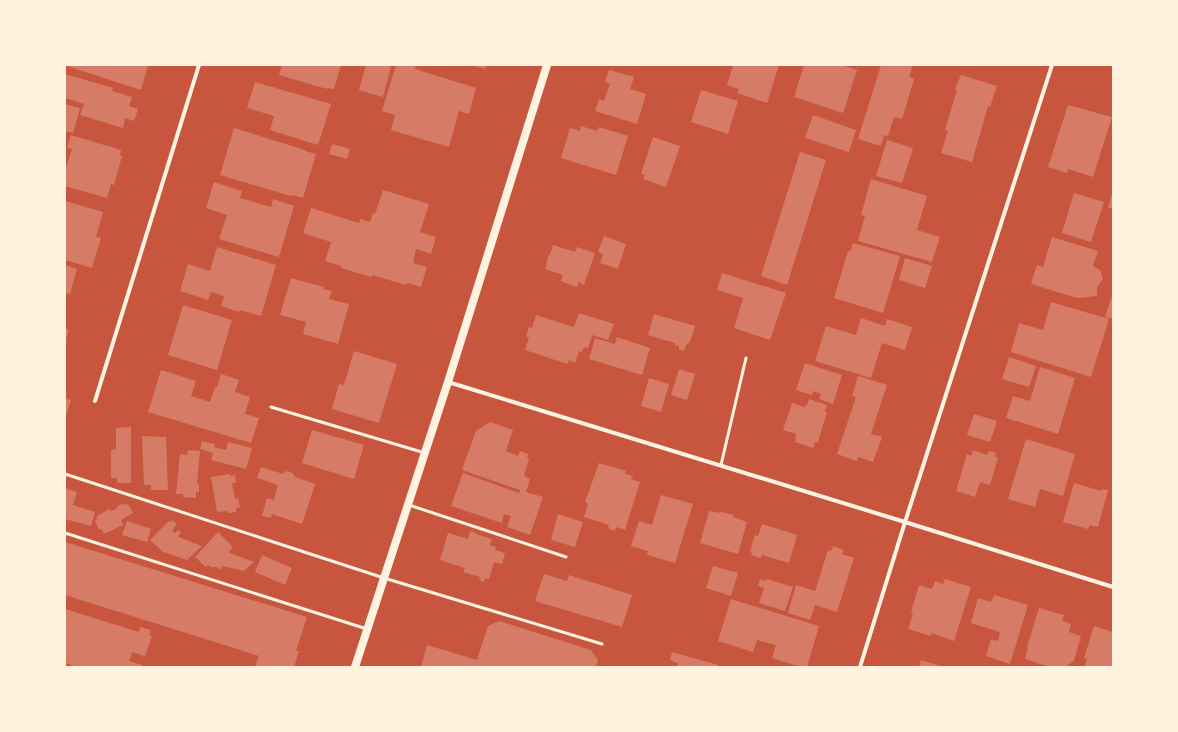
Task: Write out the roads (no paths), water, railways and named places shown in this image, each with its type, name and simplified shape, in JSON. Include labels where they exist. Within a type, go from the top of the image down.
[{"type":"main road","points":[[355,667],[448,382],[547,65]]},
{"type":"street","points":[[95,402],[199,65]]},
{"type":"street","points":[[860,667],[1052,65]]},
{"type":"street","points":[[448,382],[1113,587]]},
{"type":"lane","points":[[721,465],[746,358]]},
{"type":"lane","points":[[271,407],[424,453]]},
{"type":"lane","points":[[65,474],[384,578],[602,644]]},
{"type":"lane","points":[[408,505],[566,557]]},
{"type":"lane","points":[[65,533],[367,629]]}]
